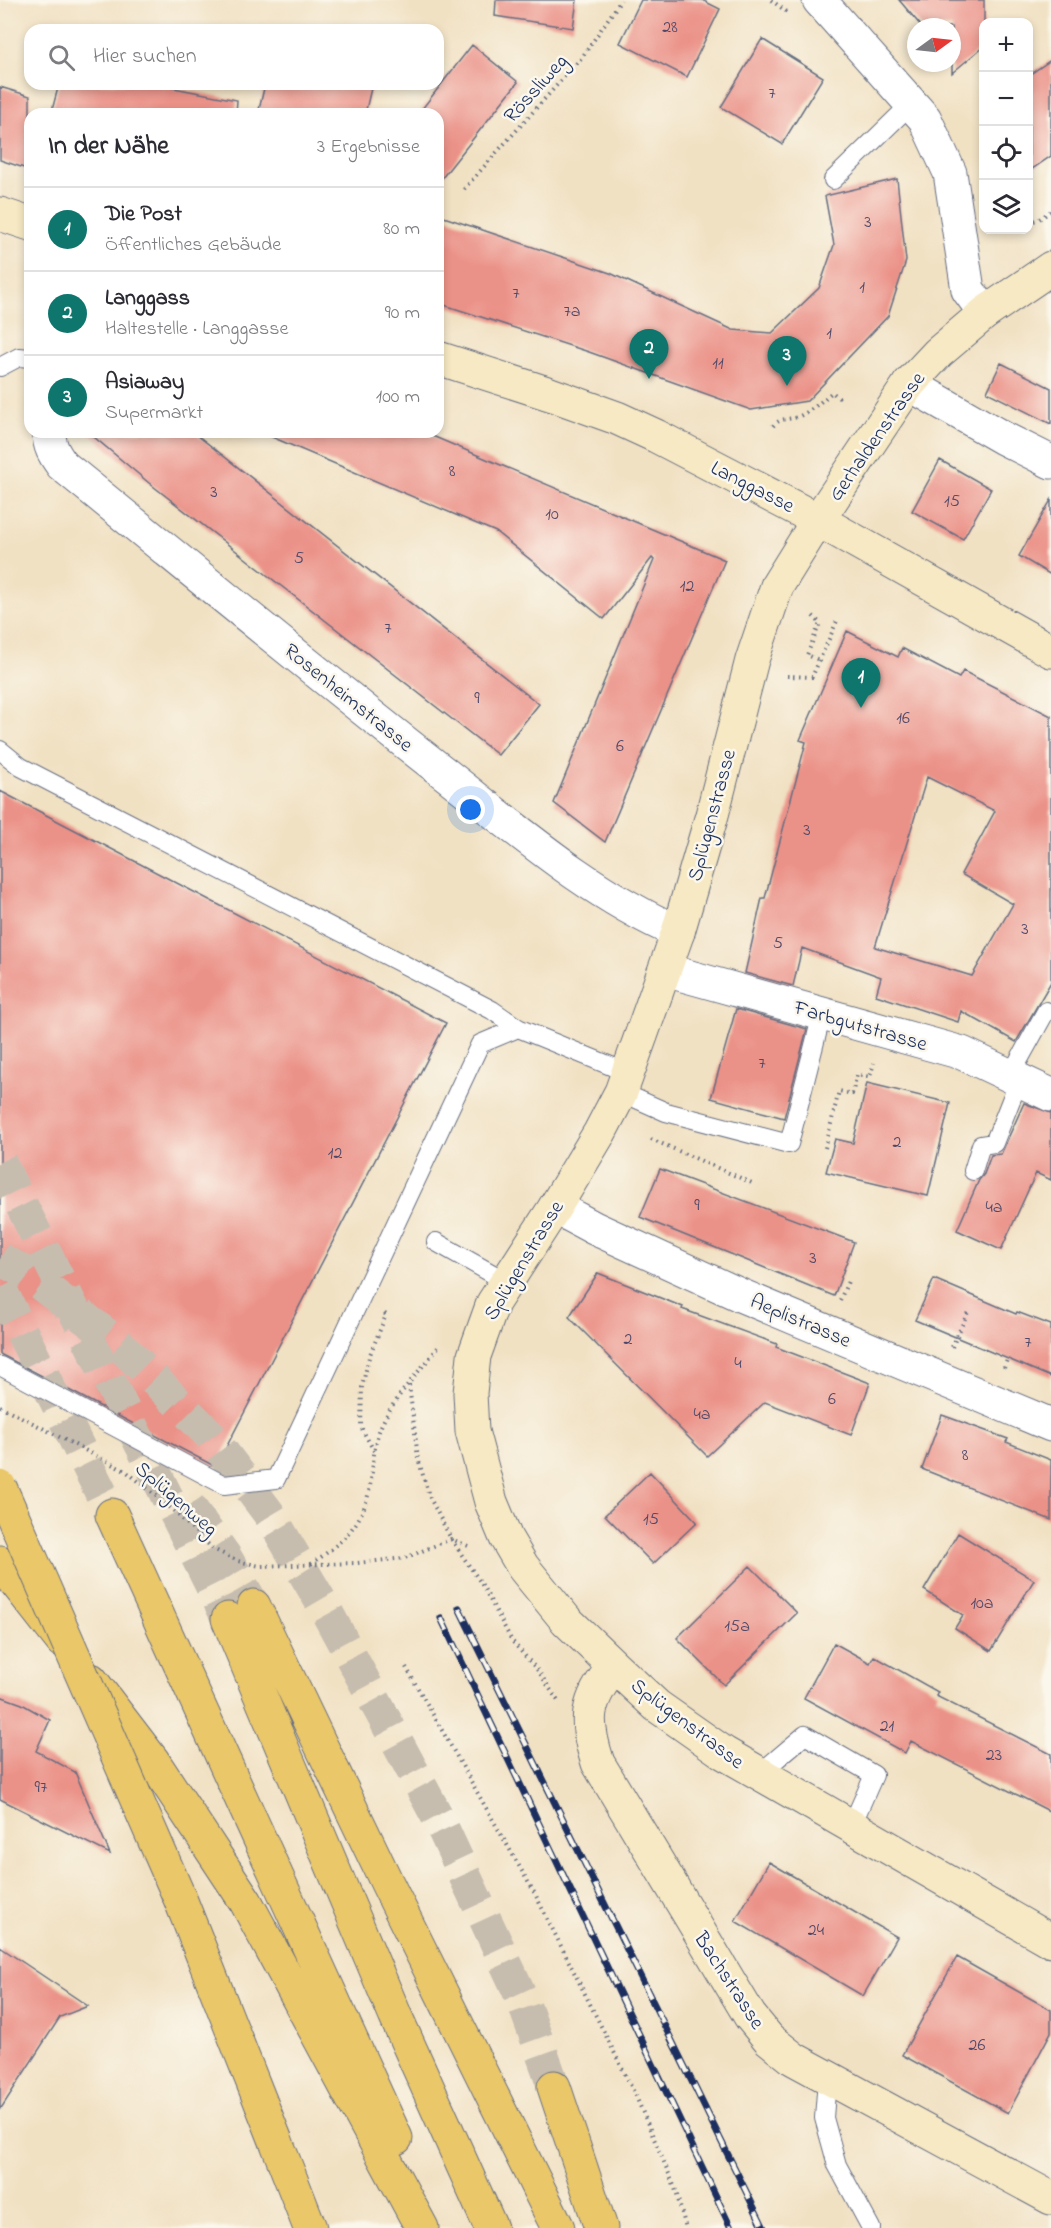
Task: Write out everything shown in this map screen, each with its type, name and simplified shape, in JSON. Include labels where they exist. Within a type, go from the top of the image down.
[{"type":"highway","points":[[0,1487],[181,1901],[310,2228]]},
{"type":"highway","points":[[112,1515],[437,2228]]},
{"type":"highway","points":[[0,1562],[153,1761],[246,1902],[422,2228]]},
{"type":"highway","points":[[491,2228],[395,2015],[241,1613],[558,2228]]},
{"type":"highway","points":[[554,2087],[600,2228]]},
{"type":"main road","points":[[0,214],[24,222]]},
{"type":"main road","name":"Gerhaldenstrasse","points":[[818,520],[909,384],[938,353],[984,313],[1051,268]]},
{"type":"main road","name":"Langgasse","points":[[444,360],[617,418],[818,520],[1051,651]]},
{"type":"main road","name":"Splügenstrasse","points":[[818,520],[777,586],[752,660],[712,815],[678,932],[624,1083],[555,1207],[493,1303],[483,1329],[474,1356],[470,1394],[472,1431],[491,1502],[506,1538],[523,1567],[566,1620],[657,1706],[724,1753],[759,1774],[1051,1941]]},
{"type":"main road","name":"Bachstrasse","points":[[614,1666],[596,1694],[589,1718],[589,1734],[598,1763],[750,2016],[769,2039],[794,2060],[1051,2198]]},
{"type":"street","points":[[819,0],[925,119],[950,172],[969,290],[984,313]]},
{"type":"street","points":[[909,384],[1003,438],[1051,462]]},
{"type":"street","name":"Rosenheimstrasse","points":[[49,438],[54,454],[62,465],[379,722],[559,862],[642,917],[678,932]]},
{"type":"street","name":"Farbgutstrasse","points":[[665,970],[962,1053],[1051,1095]]},
{"type":"street","name":"Aeplistrasse","points":[[555,1207],[594,1228],[740,1295],[1051,1425]]},
{"type":"lane","points":[[833,180],[911,104]]},
{"type":"lane","points":[[0,367],[19,357],[24,357]]},
{"type":"lane","points":[[0,750],[21,767],[492,1010],[518,1028],[624,1083],[666,1112],[789,1144],[822,1014]]},
{"type":"lane","points":[[973,1171],[981,1145],[994,1143],[1014,1078],[1046,1011]]},
{"type":"lane","points":[[0,1366],[224,1485],[276,1479],[480,1044],[518,1028]]},
{"type":"lane","points":[[436,1242],[507,1282]]},
{"type":"lane","points":[[759,1774],[805,1735],[874,1775],[850,1827]]},
{"type":"lane","points":[[827,2079],[824,2118],[837,2165],[872,2228]]},
{"type":"path","name":"Rössliweg","points":[[464,189],[583,56],[621,0]]},
{"type":"path","points":[[1033,221],[1051,212]]},
{"type":"path","points":[[772,426],[779,420],[798,417],[818,405],[832,392],[841,400]]},
{"type":"path","points":[[813,616],[820,623],[807,655],[819,660]]},
{"type":"path","points":[[787,676],[812,677],[837,621]]},
{"type":"path","points":[[825,1148],[838,1091],[852,1094],[857,1074],[870,1077],[883,1031]]},
{"type":"path","points":[[651,1139],[752,1183]]},
{"type":"path","points":[[948,1356],[968,1312]]},
{"type":"path","points":[[369,1357],[362,1387],[361,1427],[374,1451]]},
{"type":"path","points":[[310,1564],[336,1547],[352,1531],[363,1510],[369,1491],[374,1451],[381,1426],[393,1402],[409,1385],[418,1458],[429,1496],[451,1539],[481,1583],[513,1641],[539,1672]]},
{"type":"path","name":"Splügenweg","points":[[0,1406],[128,1472],[162,1500],[213,1549],[238,1561],[260,1566],[357,1563],[405,1558],[451,1539]]},
{"type":"path","points":[[406,1667],[535,1894],[635,2094],[675,2188],[686,2228]]},
{"type":"building","points":[[496,0],[577,0],[573,28],[495,16]]},
{"type":"building","points":[[641,0],[702,0],[720,9],[687,77],[620,43]]},
{"type":"building","points":[[899,0],[984,0],[984,18],[979,18],[979,50],[961,65],[961,18],[914,18]]},
{"type":"building","points":[[762,39],[823,77],[782,144],[721,107]]},
{"type":"building","points":[[472,45],[518,82],[444,175],[444,108],[423,108],[437,90],[444,90],[444,81]]},
{"type":"building","points":[[1051,60],[1051,156],[1033,168],[1033,126],[1033,72]]},
{"type":"building","points":[[0,87],[30,96],[30,108],[24,108],[24,168],[0,160]]},
{"type":"building","points":[[57,90],[184,90],[237,100],[236,108],[53,108]]},
{"type":"building","points":[[264,90],[371,90],[366,108],[259,108]]},
{"type":"building","points":[[897,179],[906,261],[888,316],[807,401],[751,410],[589,352],[444,305],[444,217],[610,273],[733,330],[772,333],[819,288],[834,245],[825,196]]},
{"type":"building","points":[[1001,363],[1051,388],[1051,424],[987,392]]},
{"type":"building","points":[[95,438],[201,438],[539,704],[498,755],[149,483]]},
{"type":"building","points":[[274,438],[437,438],[725,560],[605,842],[554,803],[654,560],[652,558],[604,619],[496,532]]},
{"type":"building","points":[[940,460],[991,489],[963,539],[912,511]]},
{"type":"building","points":[[1051,500],[1051,575],[1019,556]]},
{"type":"building","points":[[847,631],[898,657],[902,648],[959,678],[963,671],[1051,716],[1051,982],[1016,1042],[961,1011],[958,1022],[876,995],[881,977],[802,948],[793,986],[745,973],[762,898],[765,898],[806,742],[800,740]],"holes":[[[927,777],[995,811],[961,874],[1013,904],[972,976],[875,947]]]},
{"type":"building","points":[[0,791],[446,1023],[216,1467],[0,1354]]},
{"type":"building","points":[[736,1009],[807,1029],[784,1118],[711,1098]]},
{"type":"building","points":[[867,1083],[950,1103],[928,1196],[826,1172],[835,1139],[853,1143]]},
{"type":"building","points":[[1024,1103],[1051,1113],[1051,1180],[1036,1173],[1001,1250],[957,1230],[991,1155],[1001,1154]]},
{"type":"building","points":[[660,1169],[854,1242],[834,1296],[640,1217]]},
{"type":"building","points":[[598,1273],[683,1307],[682,1309],[777,1344],[776,1347],[870,1383],[851,1435],[765,1402],[707,1456],[569,1317]]},
{"type":"building","points":[[934,1279],[1016,1314],[1017,1312],[1051,1325],[1051,1377],[915,1320]]},
{"type":"building","points":[[942,1415],[1008,1439],[1006,1442],[1051,1460],[1051,1520],[922,1469]]},
{"type":"building","points":[[650,1472],[697,1522],[653,1564],[605,1515]]},
{"type":"building","points":[[958,1533],[1034,1580],[991,1651],[955,1628],[963,1615],[924,1590]]},
{"type":"building","points":[[750,1566],[797,1613],[724,1685],[677,1638]]},
{"type":"building","points":[[834,1643],[870,1663],[874,1656],[938,1692],[936,1696],[1051,1754],[1051,1812],[911,1741],[905,1753],[804,1698]]},
{"type":"building","points":[[0,1696],[22,1704],[50,1720],[36,1751],[75,1772],[110,1854],[0,1799]]},
{"type":"building","points":[[769,1862],[897,1937],[863,1996],[735,1921]]},
{"type":"building","points":[[0,1947],[88,2006],[60,2017],[0,2110]]},
{"type":"building","points":[[957,1957],[1051,2010],[1051,2032],[1008,2113],[902,2055]]},
{"type":"tunnel","points":[[0,1162],[228,1619]]},
{"type":"tunnel","points":[[0,1259],[26,1273],[120,1345],[209,1434],[270,1515],[323,1605],[437,1816],[521,1996],[554,2087]]},
{"type":"tunnel","points":[[0,1288],[112,1515]]},
{"type":"tunnel","points":[[189,1506],[225,1556],[254,1606]]},
{"type":"railway","points":[[459,1608],[764,2228]]},
{"type":"railway","points":[[441,1618],[731,2228]]},
{"type":"place","name":"Langgass","points":[[649,379]]},
{"type":"place","name":"Asiaway","points":[[787,386]]},
{"type":"place","name":"Die Post","points":[[861,708]]}]
